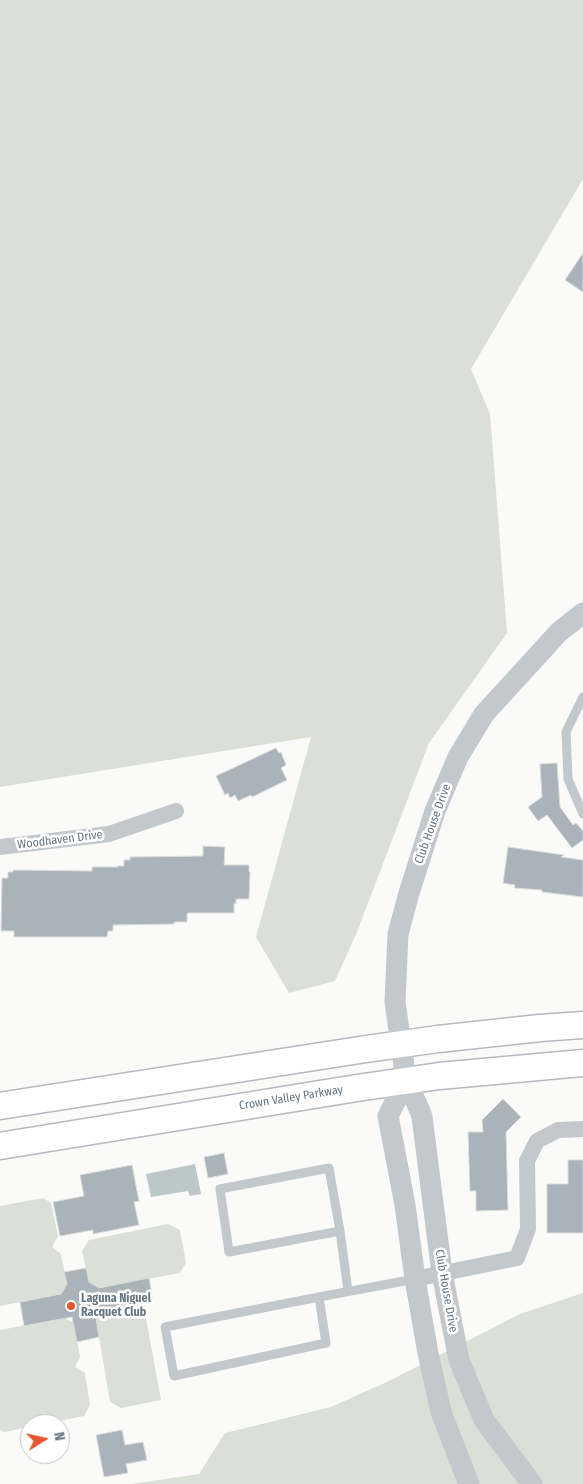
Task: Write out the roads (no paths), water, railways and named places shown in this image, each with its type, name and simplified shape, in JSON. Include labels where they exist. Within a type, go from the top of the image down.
[{"type":"main road","points":[[0,1106],[401,1044],[583,1025]]},
{"type":"main road","name":"Crown Valley Parkway","points":[[0,1146],[406,1080],[583,1063]]},
{"type":"street","name":"Club House Drive","points":[[532,1484],[484,1420],[459,1360],[442,1273],[422,1118],[406,1080],[395,1002],[398,934],[435,811],[458,757],[490,707],[559,632],[583,613]]},
{"type":"street","name":"Woodhaven Drive","points":[[0,847],[109,834],[176,811]]},
{"type":"street","points":[[406,1080],[388,1116],[405,1205],[415,1279],[428,1352],[441,1412],[469,1484]]},
{"type":"street","points":[[415,1279],[517,1258],[528,1229],[527,1161],[537,1141],[558,1130],[583,1129]]},
{"type":"lane","points":[[583,697],[566,732],[568,779],[583,814]]},
{"type":"lane","points":[[340,1231],[229,1252],[220,1189],[329,1168],[340,1231],[348,1291]]},
{"type":"lane","points":[[319,1297],[326,1343],[174,1376],[165,1327],[348,1291],[415,1279]]},
{"type":"place","name":"Laguna Niguel Racquet Club","points":[[71,1306]]}]
